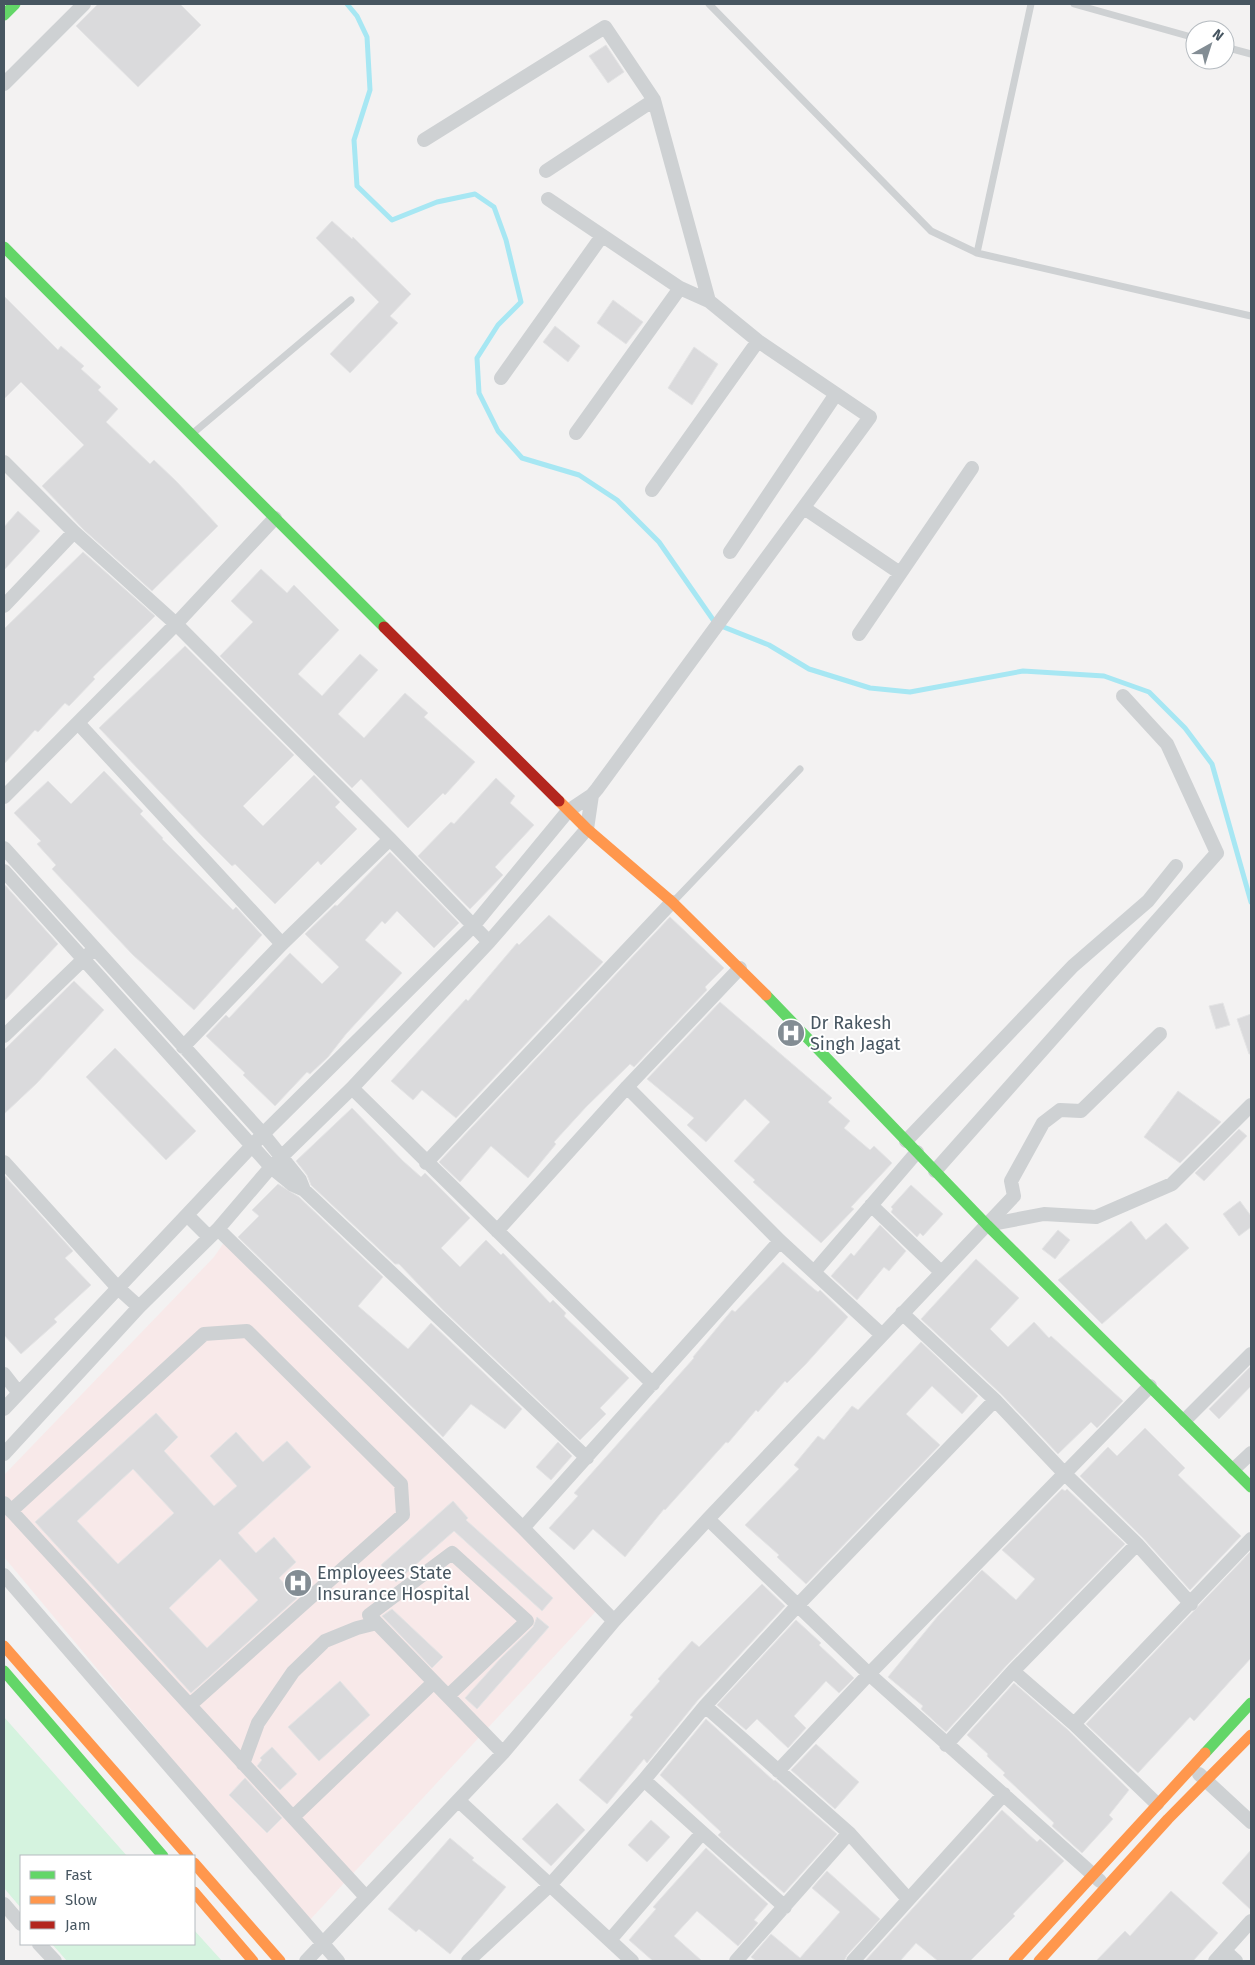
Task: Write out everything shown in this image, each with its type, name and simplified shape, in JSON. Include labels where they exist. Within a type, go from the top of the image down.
[{"type":"street","points":[[4,15],[15,4]]},
{"type":"street","points":[[4,84],[84,4]]},
{"type":"street","points":[[424,140],[605,27],[654,100],[709,301]]},
{"type":"street","points":[[546,171],[654,100]]},
{"type":"street","points":[[4,1408],[263,1134],[474,925],[568,811],[592,795],[870,416],[758,341],[709,301],[680,288],[548,199]]},
{"type":"street","points":[[501,378],[602,236]]},
{"type":"street","points":[[4,247],[568,811],[672,902],[740,968],[987,1225],[1251,1487]]},
{"type":"street","points":[[576,433],[680,288]]},
{"type":"street","points":[[652,490],[758,341]]},
{"type":"street","points":[[730,552],[836,394]]},
{"type":"street","points":[[4,462],[74,532],[176,624],[390,838],[489,942]]},
{"type":"street","points":[[859,634],[972,468]]},
{"type":"street","points":[[804,508],[900,574]]},
{"type":"street","points":[[4,797],[176,624],[275,518]]},
{"type":"street","points":[[4,606],[74,532]]},
{"type":"street","points":[[935,1171],[1217,854],[1167,744],[1123,696]]},
{"type":"street","points":[[78,723],[282,944]]},
{"type":"street","points":[[4,1454],[139,1307],[214,1233],[282,1156],[352,1088],[489,942],[587,829],[592,795]]},
{"type":"street","points":[[184,1047],[282,944],[390,838]]},
{"type":"street","points":[[4,848],[263,1134],[282,1156],[304,1190],[587,1458]]},
{"type":"street","points":[[906,1141],[1073,966],[1148,901],[1176,866]]},
{"type":"street","points":[[4,871],[272,1167],[293,1185],[304,1190]]},
{"type":"street","points":[[426,1163],[672,902]]},
{"type":"street","points":[[4,1036],[95,948]]},
{"type":"street","points":[[497,1231],[627,1087],[740,968]]},
{"type":"street","points":[[306,1961],[503,1753],[614,1620],[1014,1196],[1011,1181],[1043,1123],[1060,1110],[1081,1111],[1160,1034]]},
{"type":"street","points":[[627,1087],[780,1241],[882,1335]]},
{"type":"street","points":[[352,1088],[652,1384]]},
{"type":"street","points":[[987,1225],[1044,1214],[1096,1217],[1172,1184],[1251,1105]]},
{"type":"street","points":[[814,1272],[917,1152]]},
{"type":"street","points":[[4,1162],[117,1287],[139,1307]]},
{"type":"street","points":[[871,1204],[942,1272]]},
{"type":"street","points":[[186,1215],[214,1233],[523,1528],[614,1620]]},
{"type":"street","points":[[523,1528],[780,1241]]},
{"type":"street","points":[[902,1313],[995,1400],[1064,1473],[1137,1544],[1190,1604]]},
{"type":"street","points":[[190,1705],[403,1515],[401,1484],[248,1331],[204,1334],[8,1507],[366,1898]]},
{"type":"street","points":[[1185,1420],[1251,1354]]},
{"type":"street","points":[[4,1374],[18,1392]]},
{"type":"street","points":[[778,1771],[869,1674],[1150,1386]]},
{"type":"street","points":[[478,1958],[550,1885],[644,1780],[705,1706],[797,1606],[995,1400]]},
{"type":"street","points":[[1234,1469],[1251,1453]]},
{"type":"street","points":[[708,1519],[869,1674],[946,1745],[1093,1873],[1106,1887]]},
{"type":"street","points":[[1074,1724],[1251,1539]]},
{"type":"street","points":[[946,1745],[1013,1671],[1137,1544]]},
{"type":"street","points":[[448,1696],[527,1621],[452,1553],[369,1615],[503,1753]]},
{"type":"street","points":[[4,1576],[338,1961]]},
{"type":"street","points":[[243,1764],[258,1722],[293,1672],[325,1641],[357,1628],[377,1623]]},
{"type":"street","points":[[4,1646],[187,1855]]},
{"type":"street","points":[[4,1671],[162,1855]]},
{"type":"street","points":[[1013,1671],[1074,1724],[1157,1804]]},
{"type":"street","points":[[292,1817],[434,1682]]},
{"type":"street","points":[[1014,1961],[1251,1703]]},
{"type":"street","points":[[705,1706],[849,1833],[908,1899]]},
{"type":"street","points":[[1039,1961],[1206,1780],[1251,1735]]},
{"type":"street","points":[[1191,1767],[1251,1822]]},
{"type":"street","points":[[644,1780],[785,1907]]},
{"type":"street","points":[[853,1961],[1004,1794]]},
{"type":"street","points":[[458,1801],[632,1961]]},
{"type":"street","points":[[610,1940],[702,1833]]},
{"type":"street","points":[[736,1961],[849,1833]]},
{"type":"street","points":[[195,1864],[280,1961]]},
{"type":"street","points":[[195,1893],[253,1961]]},
{"type":"street","points":[[4,1904],[20,1923]]},
{"type":"street","points":[[1236,1961],[1220,1956],[1251,1922]]},
{"type":"street","points":[[40,1945],[55,1961]]},
{"type":"lane","points":[[709,4],[931,231],[977,253],[1251,316]]},
{"type":"lane","points":[[977,253],[1031,4]]},
{"type":"lane","points":[[1074,4],[1185,35]]},
{"type":"lane","points":[[1235,50],[1251,54]]},
{"type":"lane","points":[[191,434],[351,300]]},
{"type":"lane","points":[[672,902],[800,769]]},
{"type":"shaded area","name":"Employees State Insurance Hospital","points":[[225,1241],[598,1609],[308,1922],[4,1557],[4,1475],[214,1257]]},
{"type":"green space","points":[[4,1717],[126,1855],[20,1855],[20,1907],[4,1888]]},
{"type":"green space","points":[[195,1931],[222,1961],[67,1961],[53,1945],[195,1945]]},
{"type":"building","points":[[98,4],[180,4],[201,25],[138,87],[76,26]]},
{"type":"building","points":[[606,45],[624,72],[608,83],[589,56]]},
{"type":"building","points":[[332,221],[352,239],[353,237],[411,294],[390,316],[398,323],[350,373],[330,354],[379,302],[316,238]]},
{"type":"building","points":[[4,296],[58,350],[61,346],[84,366],[81,369],[101,387],[98,390],[118,409],[106,422],[150,464],[154,460],[218,526],[152,591],[84,530],[42,486],[84,445],[21,382],[4,399]]},
{"type":"building","points":[[613,300],[643,322],[626,344],[597,323]]},
{"type":"building","points":[[555,326],[580,346],[568,362],[543,342]]},
{"type":"building","points":[[694,347],[718,364],[692,405],[668,388]]},
{"type":"building","points":[[18,511],[40,531],[4,570],[4,527]]},
{"type":"building","points":[[83,552],[155,616],[93,677],[95,679],[69,706],[65,703],[38,732],[35,730],[4,764],[4,629]]},
{"type":"building","points":[[261,569],[287,593],[294,585],[339,630],[298,674],[322,696],[360,654],[378,670],[338,714],[364,738],[405,693],[428,713],[424,717],[475,762],[445,795],[443,793],[408,828],[361,779],[352,788],[220,656],[253,622],[231,601]]},
{"type":"building","points":[[185,646],[294,755],[243,806],[263,826],[314,775],[340,802],[335,807],[357,829],[321,865],[318,861],[275,904],[235,864],[232,866],[204,838],[99,728]]},
{"type":"building","points":[[104,771],[143,811],[140,814],[162,839],[233,910],[236,907],[262,935],[194,1010],[133,955],[52,869],[56,865],[37,844],[41,841],[14,813],[48,781],[71,804]]},
{"type":"building","points":[[496,778],[515,796],[510,803],[534,825],[495,867],[503,875],[470,909],[418,856],[451,822],[454,824]]},
{"type":"building","points":[[390,852],[459,923],[434,948],[397,911],[385,924],[382,921],[365,940],[402,973],[346,1034],[328,1057],[310,1074],[307,1072],[275,1106],[243,1075],[245,1073],[206,1036],[226,1015],[229,1018],[290,953],[322,984],[339,967],[305,934],[335,905],[337,906]]},
{"type":"building","points":[[4,884],[58,944],[4,1001]]},
{"type":"building","points":[[549,915],[603,962],[456,1118],[422,1090],[413,1100],[391,1081],[466,999],[468,1001],[517,943],[519,945]]},
{"type":"building","points":[[670,917],[724,968],[705,987],[707,990],[634,1067],[630,1064],[586,1107],[554,1142],[556,1144],[528,1178],[491,1146],[460,1182],[439,1162]]},
{"type":"building","points":[[74,981],[104,1010],[37,1083],[4,1114],[4,1050]]},
{"type":"building","points":[[720,1002],[832,1098],[828,1102],[850,1121],[844,1128],[870,1150],[874,1146],[892,1163],[851,1207],[854,1209],[821,1243],[753,1182],[755,1180],[734,1161],[770,1122],[745,1099],[706,1142],[687,1125],[694,1118],[647,1079]]},
{"type":"building","points":[[1223,1003],[1230,1025],[1216,1029],[1209,1006]]},
{"type":"building","points":[[1251,1014],[1251,1054],[1249,1054],[1237,1019]]},
{"type":"building","points":[[115,1048],[196,1131],[166,1160],[86,1077]]},
{"type":"building","points":[[1178,1091],[1221,1122],[1180,1163],[1144,1137]]},
{"type":"building","points":[[352,1108],[403,1161],[421,1177],[425,1173],[470,1218],[441,1248],[460,1267],[486,1240],[501,1255],[503,1253],[550,1303],[553,1300],[566,1313],[564,1316],[629,1378],[600,1408],[606,1414],[580,1440],[443,1310],[399,1264],[395,1264],[311,1185],[307,1175],[296,1161]]},
{"type":"building","points":[[1239,1129],[1247,1136],[1204,1181],[1195,1173]]},
{"type":"building","points":[[4,1175],[73,1251],[65,1258],[91,1285],[54,1319],[57,1322],[21,1354],[4,1335]]},
{"type":"building","points":[[278,1184],[299,1197],[383,1277],[358,1306],[408,1349],[431,1323],[522,1409],[505,1429],[471,1404],[443,1437],[238,1237],[259,1216],[252,1210]]},
{"type":"building","points":[[911,1185],[943,1214],[923,1236],[920,1233],[917,1237],[891,1212],[893,1209],[891,1207]]},
{"type":"building","points":[[1240,1201],[1251,1216],[1251,1227],[1239,1236],[1223,1214]]},
{"type":"building","points":[[1131,1221],[1146,1240],[1166,1223],[1189,1248],[1102,1324],[1058,1280]]},
{"type":"building","points":[[880,1225],[906,1251],[889,1271],[884,1267],[857,1300],[831,1276],[851,1253],[854,1256]]},
{"type":"building","points":[[1058,1230],[1070,1240],[1055,1259],[1042,1249]]},
{"type":"building","points":[[976,1259],[1019,1298],[990,1329],[1008,1347],[1034,1322],[1049,1338],[1051,1336],[1123,1401],[1097,1428],[1091,1422],[1058,1454],[1001,1394],[921,1319]]},
{"type":"building","points":[[783,1262],[814,1289],[818,1292],[820,1290],[848,1317],[805,1365],[787,1383],[785,1381],[758,1412],[756,1410],[728,1443],[726,1442],[664,1509],[625,1557],[593,1529],[574,1550],[549,1528],[578,1496],[574,1493],[694,1358],[732,1310],[735,1312]]},
{"type":"building","points":[[921,1342],[978,1396],[962,1414],[932,1386],[906,1414],[940,1445],[806,1584],[777,1557],[779,1555],[745,1525],[799,1469],[794,1465],[818,1436],[824,1440],[852,1406],[858,1410]]},
{"type":"building","points":[[1251,1366],[1251,1386],[1219,1419],[1209,1409]]},
{"type":"building","points":[[156,1413],[178,1437],[164,1451],[214,1506],[237,1486],[210,1456],[236,1432],[263,1462],[287,1441],[311,1467],[238,1533],[256,1553],[274,1537],[296,1562],[279,1578],[297,1598],[191,1693],[35,1522]],"holes":[[[133,1469],[174,1513],[118,1564],[77,1521]],[[220,1559],[258,1600],[207,1648],[169,1608]]]},
{"type":"building","points":[[1145,1428],[1185,1468],[1178,1475],[1241,1536],[1190,1590],[1143,1538],[1080,1476],[1108,1447],[1117,1456]]},
{"type":"building","points":[[558,1442],[572,1456],[551,1480],[536,1467]]},
{"type":"building","points":[[1062,1489],[1065,1491],[1067,1489],[1125,1544],[1007,1665],[946,1732],[921,1709],[923,1706],[888,1677],[938,1616],[982,1570],[1016,1600],[1035,1579],[1002,1550]]},
{"type":"building","points":[[453,1501],[468,1518],[466,1520],[553,1598],[542,1611],[454,1531],[396,1582],[381,1565]]},
{"type":"building","points":[[1251,1551],[1251,1658],[1194,1721],[1190,1717],[1138,1773],[1086,1724]]},
{"type":"building","points":[[762,1584],[785,1606],[698,1700],[647,1763],[644,1759],[607,1804],[579,1780],[633,1717],[630,1715],[660,1681],[658,1679],[692,1641],[699,1647]]},
{"type":"building","points":[[392,1609],[443,1657],[432,1668],[382,1616]]},
{"type":"building","points":[[537,1617],[549,1627],[477,1709],[465,1698],[500,1659],[533,1627]]},
{"type":"building","points":[[796,1620],[854,1678],[839,1693],[826,1681],[794,1716],[806,1728],[788,1748],[757,1719],[746,1730],[717,1705]]},
{"type":"building","points":[[340,1681],[370,1715],[319,1761],[288,1727]]},
{"type":"building","points":[[1014,1683],[1068,1730],[1129,1790],[1109,1815],[1113,1819],[1082,1853],[1052,1826],[1054,1823],[1003,1775],[1005,1773],[987,1756],[988,1754],[967,1735]]},
{"type":"building","points":[[706,1719],[774,1781],[837,1834],[784,1893],[718,1835],[721,1832],[660,1775]]},
{"type":"building","points":[[816,1744],[859,1782],[835,1809],[791,1770]]},
{"type":"building","points":[[272,1747],[297,1774],[280,1790],[257,1766],[262,1760],[260,1758]]},
{"type":"building","points":[[245,1778],[282,1818],[267,1833],[229,1795]]},
{"type":"building","points":[[557,1803],[585,1830],[551,1866],[522,1839]]},
{"type":"building","points":[[1002,1810],[1037,1842],[1040,1839],[1064,1861],[1013,1914],[1015,1916],[970,1961],[938,1961],[916,1943],[900,1961],[865,1961]]},
{"type":"building","points":[[651,1820],[670,1837],[647,1862],[628,1845]]},
{"type":"building","points":[[450,1838],[474,1858],[472,1860],[506,1887],[450,1954],[419,1929],[416,1932],[388,1909]]},
{"type":"building","points":[[706,1848],[768,1904],[754,1920],[758,1923],[738,1946],[697,1911],[674,1936],[702,1961],[653,1961],[629,1940],[656,1909],[653,1907]]},
{"type":"building","points":[[1251,1850],[1251,1910],[1222,1883]]},
{"type":"building","points":[[827,1871],[880,1919],[847,1955],[844,1961],[756,1961],[751,1957],[771,1934],[800,1958],[840,1912],[812,1888]]},
{"type":"building","points":[[1171,1891],[1218,1933],[1193,1961],[1096,1961],[1125,1931],[1130,1936]]},
{"type":"waterway","points":[[347,4],[357,16],[367,37],[370,90],[354,140],[357,186],[392,220],[437,202],[475,194],[494,207],[506,240],[521,302],[498,325],[477,358],[479,393],[498,431],[522,458],[579,475],[617,500],[659,542],[716,624],[769,645],[809,669],[870,688],[910,692],[1023,671],[1104,676],[1149,692],[1185,728],[1212,764],[1251,902]]},
{"type":"traffic: fast","points":[[4,15],[15,4]]},
{"type":"traffic: fast","points":[[4,247],[384,627]]},
{"type":"traffic: fast","points":[[766,995],[987,1225],[1251,1487]]},
{"type":"traffic: fast","points":[[4,1671],[162,1855]]},
{"type":"traffic: fast","points":[[1205,1753],[1251,1703]]},
{"type":"traffic: slow","points":[[559,801],[587,829],[672,902],[766,995]]},
{"type":"traffic: slow","points":[[4,1646],[187,1855]]},
{"type":"traffic: slow","points":[[1039,1961],[1168,1819],[1251,1735]]},
{"type":"traffic: slow","points":[[1014,1961],[1205,1753]]},
{"type":"traffic: slow","points":[[195,1864],[280,1961]]},
{"type":"traffic: slow","points":[[195,1893],[253,1961]]},
{"type":"traffic: jam","points":[[384,627],[559,801]]},
{"type":"place","name":"Dr Rakesh Singh Jagat","points":[[791,1033]]},
{"type":"place","name":"Employees State Insurance Hospital","points":[[298,1583]]}]
